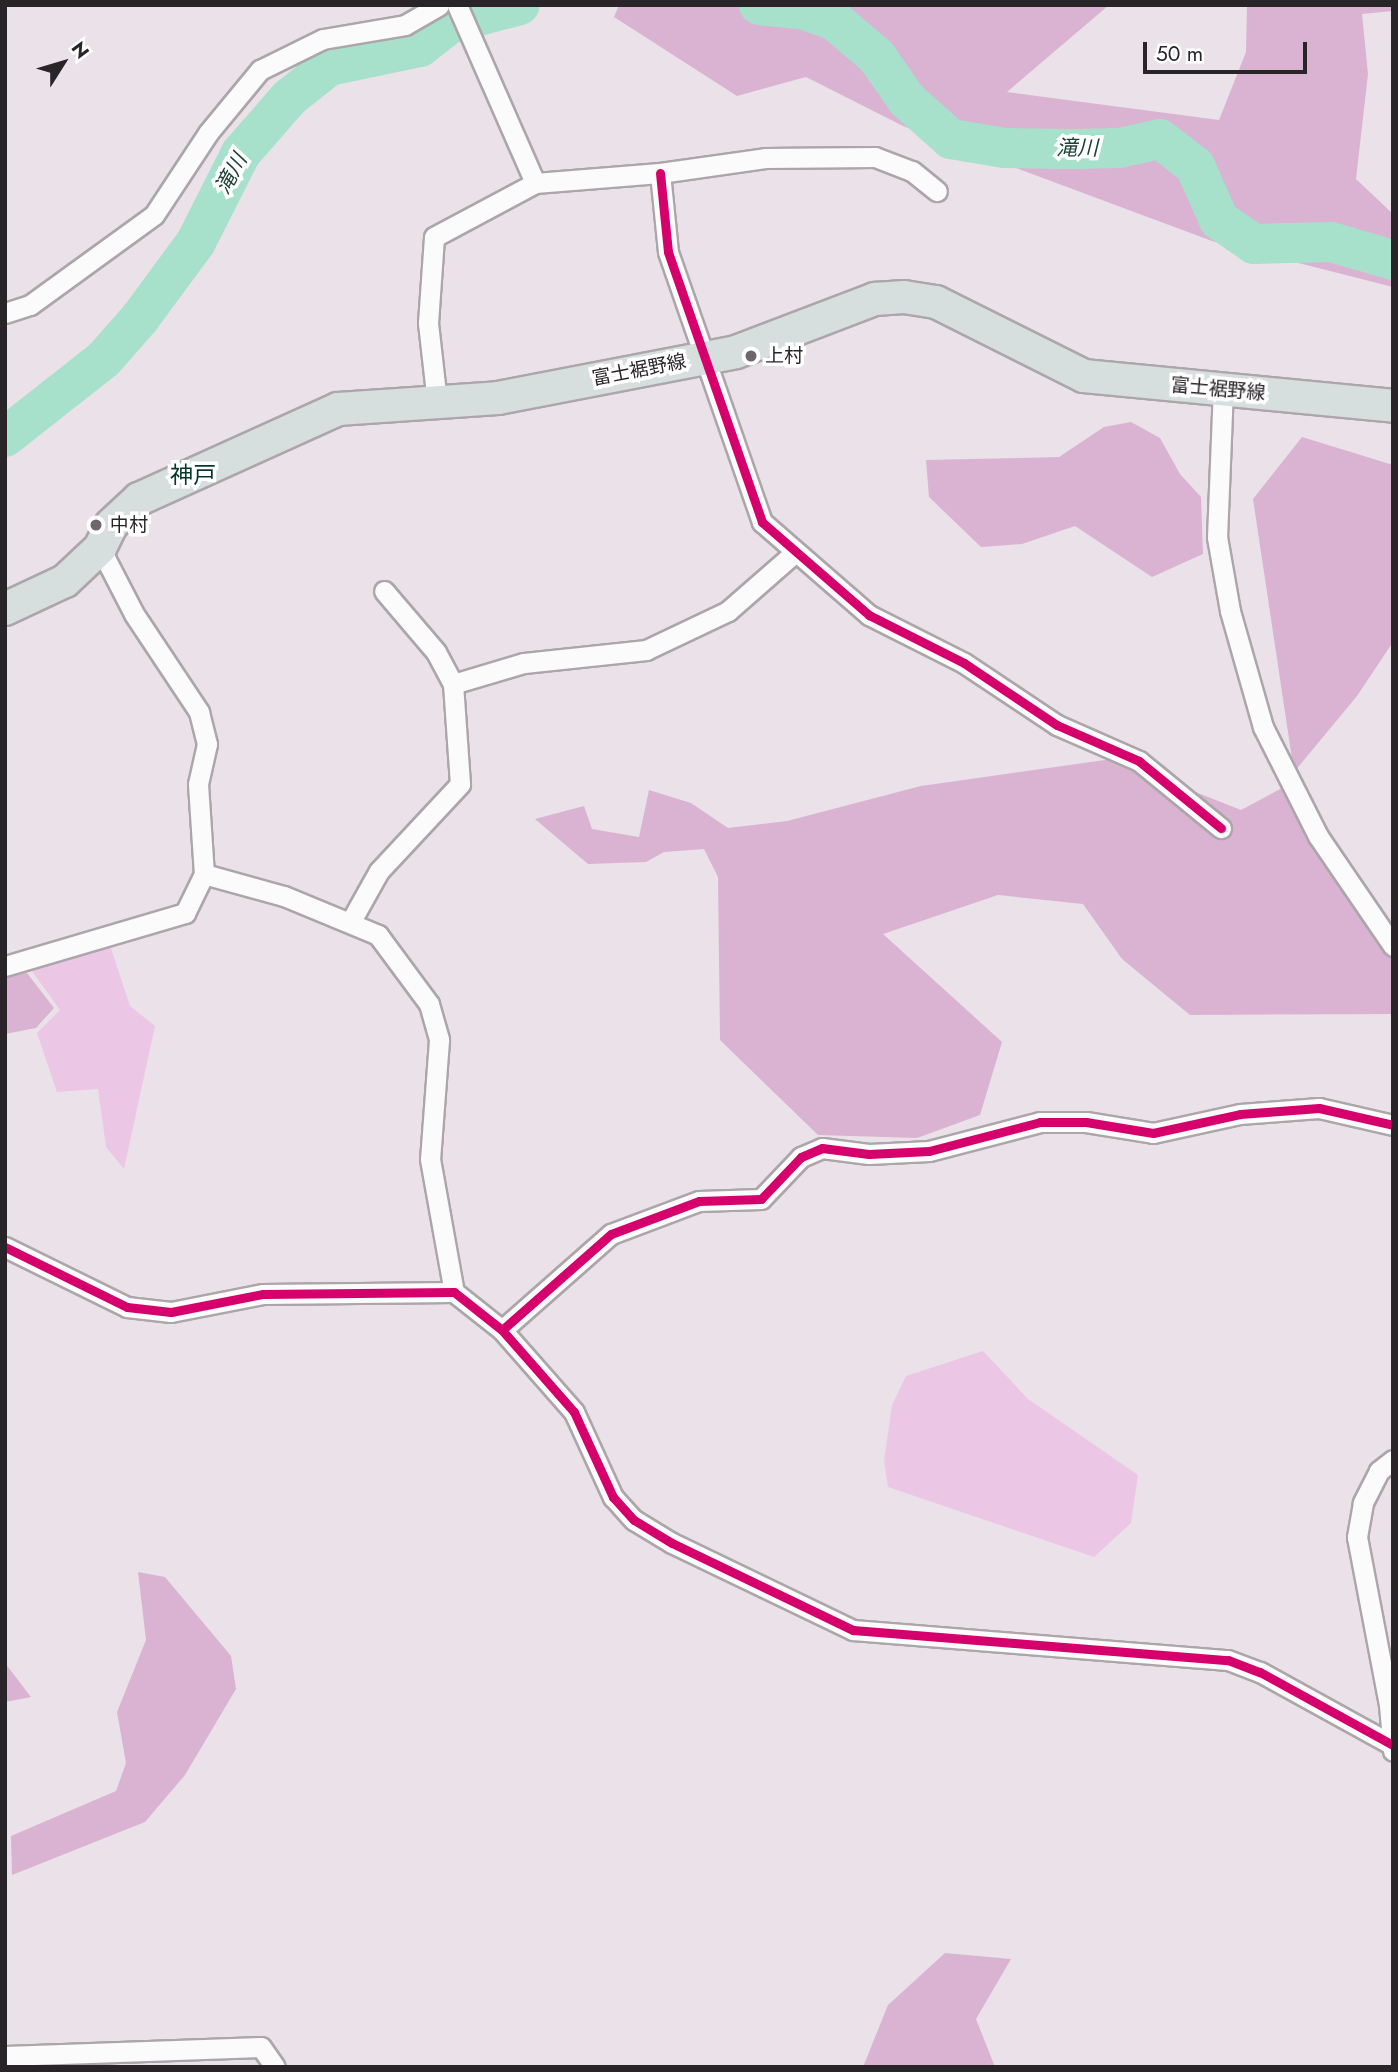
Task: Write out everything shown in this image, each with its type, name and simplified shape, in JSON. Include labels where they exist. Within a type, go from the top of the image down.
[{"type":"main road","name":"富士裾野線","points":[[5,609],[65,582],[100,548],[111,525],[139,499],[338,409],[498,398],[736,352],[875,299],[904,297],[936,302],[1084,376],[1393,406]]},
{"type":"street","points":[[457,5],[535,183]]},
{"type":"street","points":[[5,313],[30,305],[154,215],[208,133],[260,70],[323,39],[405,25],[436,6]]},
{"type":"street","points":[[437,402],[428,323],[434,237],[535,183],[660,173],[765,158],[875,157],[912,171],[937,191]]},
{"type":"street","points":[[660,173],[668,252],[761,522],[793,554],[869,615],[964,663],[1057,724],[1139,761],[1220,828]]},
{"type":"street","points":[[1223,388],[1217,537],[1230,611],[1263,727],[1318,835],[1393,946]]},
{"type":"street","points":[[5,966],[185,913],[204,874],[198,784],[207,744],[199,712],[134,614],[100,548]]},
{"type":"street","points":[[453,684],[524,663],[646,650],[728,611],[793,554]]},
{"type":"street","points":[[351,921],[379,871],[460,784],[453,684],[436,652],[384,591]]},
{"type":"street","points":[[204,874],[231,878],[351,921],[378,935],[429,1004],[439,1040],[430,1159],[454,1292]]},
{"type":"street","points":[[502,1330],[611,1234],[699,1201],[761,1199],[801,1157],[822,1148],[869,1154],[929,1151],[1040,1122],[1086,1122],[1153,1133],[1240,1114],[1319,1108],[1393,1125]]},
{"type":"street","points":[[5,1247],[127,1307],[171,1312],[264,1294],[454,1292],[502,1330],[574,1412],[613,1497],[634,1520],[853,1630],[1228,1660],[1261,1672],[1393,1745]]},
{"type":"street","points":[[1393,1460],[1379,1471],[1363,1503],[1357,1537],[1393,1751]]},
{"type":"street","points":[[5,2056],[261,2047],[275,2067]]},
{"type":"shaded area","points":[[619,5],[1109,5],[1007,92],[1219,120],[1246,52],[1247,5],[1393,5],[1393,11],[1362,14],[1368,74],[1356,179],[1393,214],[1393,287],[1212,241],[903,126],[806,77],[737,96],[614,17]]},
{"type":"shaded area","points":[[1131,422],[1160,438],[1180,474],[1201,497],[1203,554],[1152,577],[1075,526],[1022,544],[981,547],[929,497],[926,460],[1059,457],[1104,427]]},
{"type":"shaded area","points":[[1302,437],[1393,465],[1393,642],[1357,696],[1294,772],[1253,499]]},
{"type":"shaded area","points":[[1112,759],[1241,810],[1284,787],[1393,955],[1393,1014],[1190,1015],[1122,959],[1083,904],[998,895],[883,934],[1002,1042],[980,1115],[917,1138],[818,1135],[720,1040],[718,877],[704,849],[664,852],[646,862],[588,864],[535,819],[584,806],[592,829],[639,837],[649,790],[691,803],[728,828],[787,821],[921,786]]},
{"type":"shaded area","points":[[106,933],[130,1006],[155,1026],[124,1169],[106,1147],[98,1089],[57,1092],[37,1033],[60,1010],[29,967]]},
{"type":"shaded area","points":[[27,973],[54,1008],[36,1028],[5,1034],[5,977]]},
{"type":"shaded area","points":[[983,1351],[1028,1399],[1138,1475],[1131,1523],[1094,1557],[888,1487],[884,1461],[892,1405],[906,1376]]},
{"type":"shaded area","points":[[138,1572],[165,1577],[231,1656],[236,1689],[185,1775],[145,1822],[12,1875],[11,1836],[116,1791],[126,1763],[117,1712],[146,1640]]},
{"type":"shaded area","points":[[5,1663],[31,1697],[5,1702]]},
{"type":"shaded area","points":[[945,1953],[1011,1959],[976,2019],[995,2067],[863,2067],[888,2005]]},
{"type":"waterway","name":"滝川","points":[[5,437],[104,359],[140,318],[196,242],[241,153],[289,98],[329,66],[420,47],[449,24],[520,5]]},
{"type":"waterway","name":"滝川","points":[[759,5],[805,10],[835,21],[877,57],[907,100],[951,139],[1004,148],[1075,149],[1119,148],[1160,139],[1195,166],[1219,220],[1254,244],[1331,242],[1393,260]]},
{"type":"cycle path","points":[[660,173],[668,252],[762,522],[869,615],[964,663],[1057,725],[1139,761],[1221,828]]},
{"type":"cycle path","points":[[502,1330],[611,1234],[699,1201],[761,1199],[801,1157],[822,1148],[869,1154],[929,1151],[1040,1122],[1086,1122],[1153,1133],[1240,1114],[1319,1108],[1393,1125]]},
{"type":"cycle path","points":[[5,1247],[127,1307],[171,1312],[263,1294],[454,1292],[502,1330],[574,1412],[613,1497],[634,1520],[672,1543],[853,1630],[1228,1660],[1260,1672],[1393,1745]]},
{"type":"place","name":"上村","points":[[751,356]]},
{"type":"place","name":"中村","points":[[96,525]]},
{"type":"district","name":"神戸","points":[[193,475]]}]
